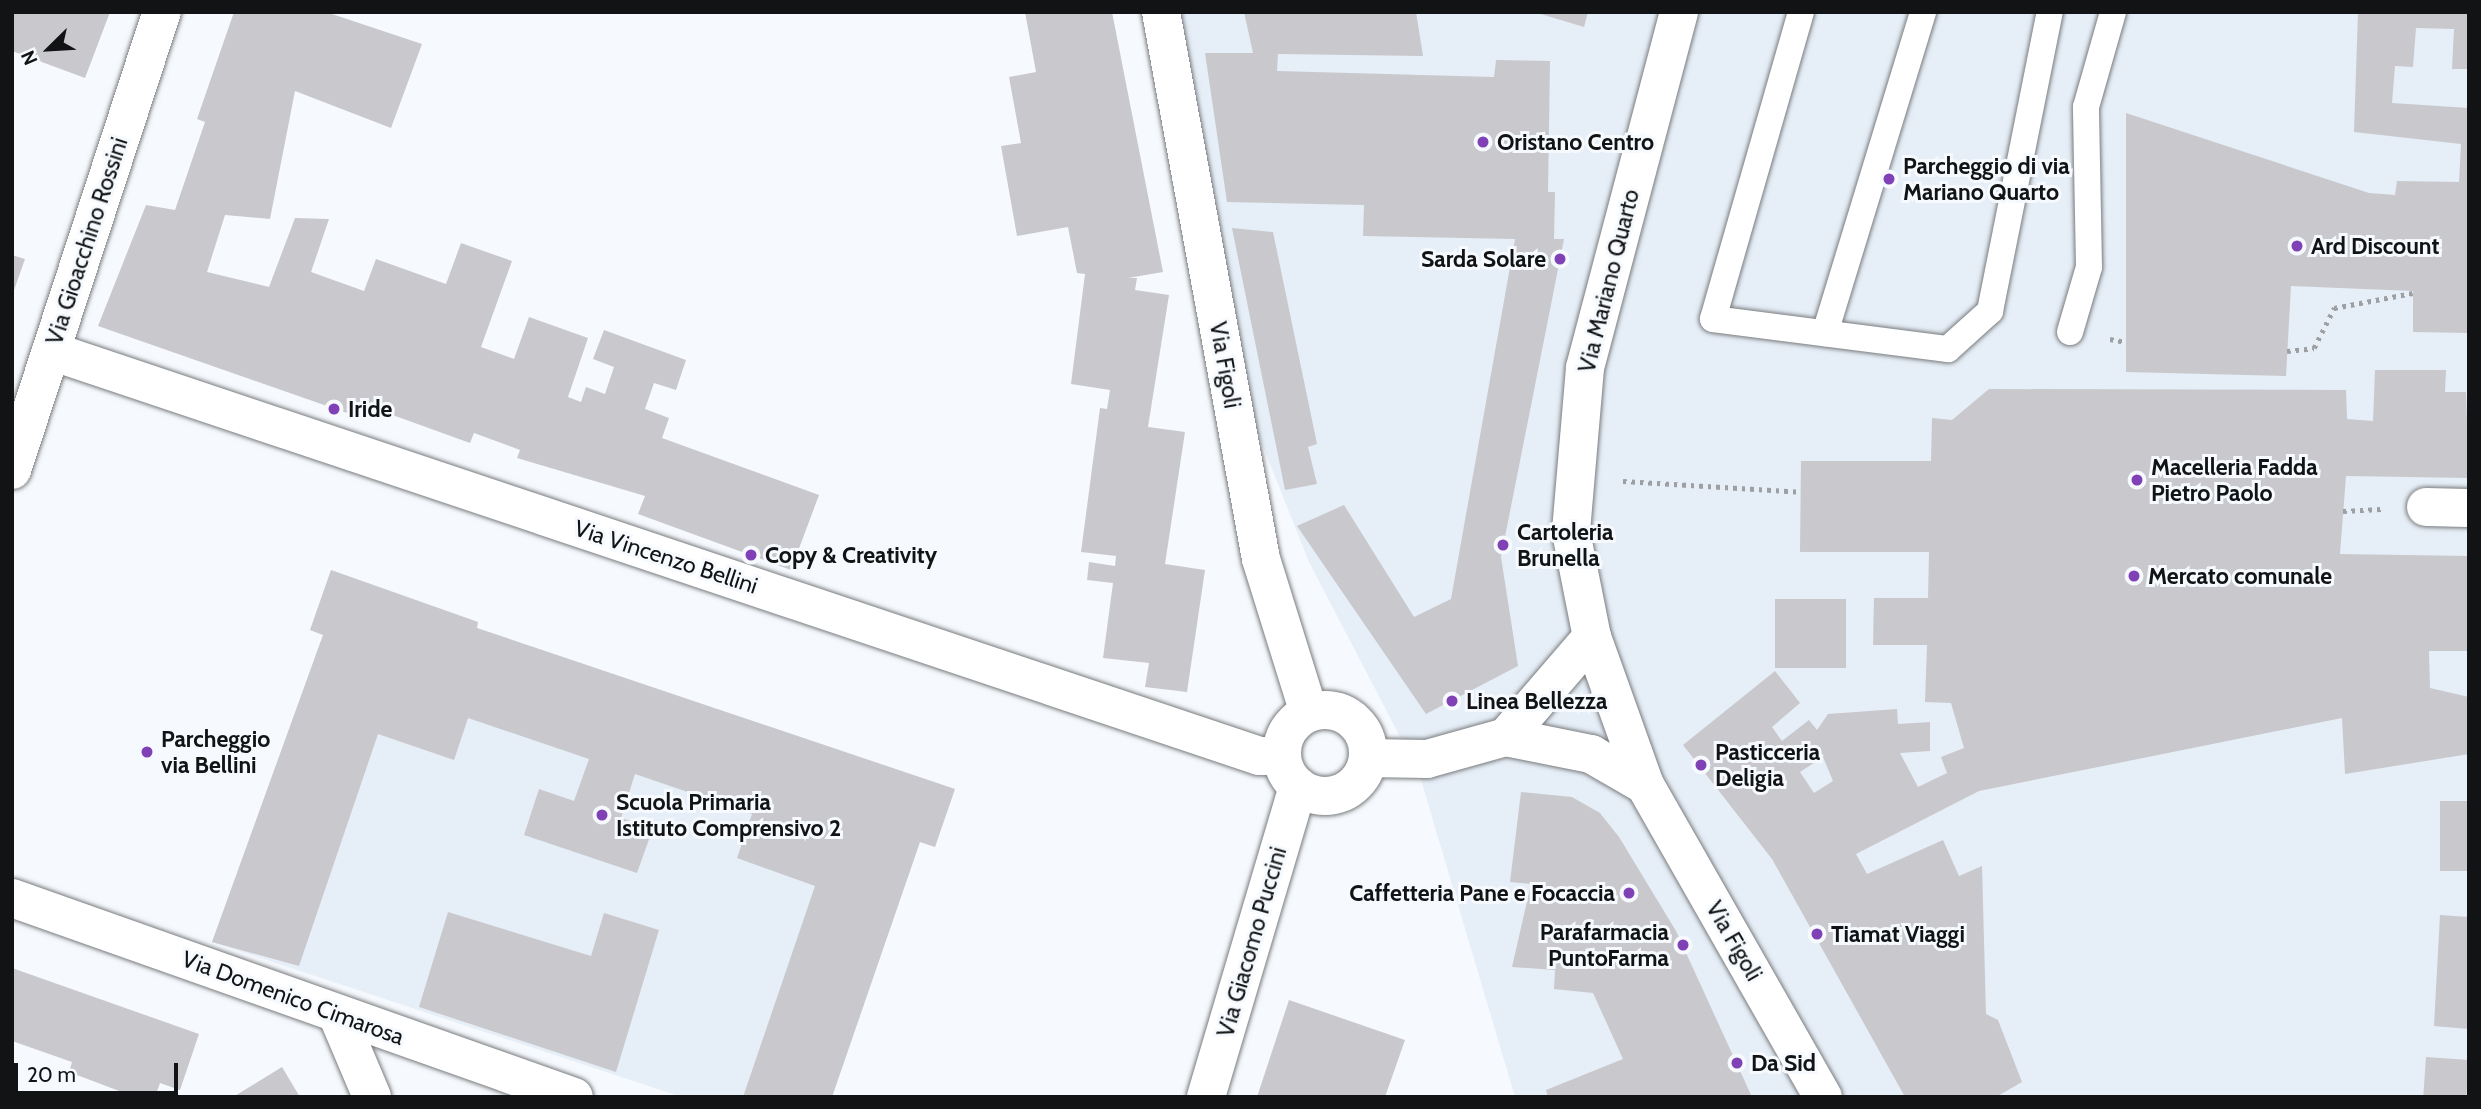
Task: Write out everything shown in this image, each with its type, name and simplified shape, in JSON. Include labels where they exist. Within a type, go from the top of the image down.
[{"type":"street","name":"Via Gioacchino Rossini","points":[[12,470],[162,12]]},
{"type":"street","name":"Via Figoli","points":[[1161,12],[1261,559],[1309,713]]},
{"type":"street","name":"Via Mariano Quarto","points":[[1592,637],[1571,533],[1585,368],[1679,12]]},
{"type":"street","name":"Via Vincenzo Bellini","points":[[51,351],[1259,756],[1290,771]]},
{"type":"street","points":[[2427,506],[2469,508]]},
{"type":"street","name":"Via Figoli","points":[[1592,637],[1645,785],[1823,1097]]},
{"type":"street","points":[[1506,737],[1592,637]]},
{"type":"street","points":[[1338,711],[1352,718],[1367,743],[1368,758],[1348,790],[1322,796],[1290,771],[1288,730],[1309,713],[1338,711]]},
{"type":"street","points":[[1368,758],[1427,759],[1506,737],[1591,754],[1645,785]]},
{"type":"street","name":"Via Giacomo Puccini","points":[[1206,1097],[1290,771]]},
{"type":"street","name":"Via Domenico Cimarosa","points":[[12,898],[574,1097]]},
{"type":"street","points":[[337,1014],[372,1097]]},
{"type":"lane","points":[[1801,12],[1713,319],[1948,349],[1990,311],[2050,12]]},
{"type":"lane","points":[[1825,333],[1923,12]]},
{"type":"lane","points":[[2070,332],[2089,267],[2086,107],[2113,12]]},
{"type":"path","points":[[2287,351],[2314,348],[2334,308],[2413,293]]},
{"type":"path","points":[[1577,478],[1801,492]]},
{"type":"shaded area","points":[[1167,12],[2469,12],[2469,1097],[1515,1097],[1419,773],[1309,562],[1245,401]]},
{"type":"shaded area","name":"Scuola Primaria Istituto Comprensivo 2","points":[[331,570],[478,622],[477,628],[955,789],[935,847],[920,842],[832,1097],[682,1097],[212,942],[323,635],[310,630]]},
{"type":"building","points":[[12,12],[110,12],[85,78],[12,51]]},
{"type":"building","points":[[234,12],[326,12],[422,44],[391,128],[295,91],[270,219],[225,215],[207,272],[269,287],[295,218],[329,219],[311,272],[364,291],[376,259],[446,284],[461,243],[512,261],[481,347],[514,359],[529,317],[588,338],[568,397],[581,402],[586,387],[605,394],[614,367],[593,359],[604,330],[686,360],[676,390],[654,383],[645,409],[669,418],[662,438],[819,495],[791,570],[638,514],[645,496],[517,458],[520,450],[474,433],[470,443],[351,400],[347,413],[98,326],[146,205],[175,210],[205,122],[197,119]]},
{"type":"building","points":[[1025,12],[1112,12],[1163,272],[1128,278],[1137,278],[1135,290],[1169,295],[1148,427],[1185,432],[1165,564],[1205,570],[1187,692],[1145,687],[1149,663],[1103,658],[1113,583],[1087,580],[1089,562],[1115,566],[1116,556],[1081,552],[1100,408],[1107,409],[1110,390],[1071,384],[1085,274],[1077,273],[1068,227],[1017,236],[1001,146],[1021,143],[1009,77],[1036,72]]},
{"type":"building","points":[[1244,12],[1416,12],[1423,56],[1278,54],[1277,71],[1494,77],[1496,60],[1550,61],[1548,192],[1555,192],[1554,239],[1564,239],[1501,557],[1518,666],[1426,714],[1297,526],[1344,505],[1414,617],[1451,599],[1515,239],[1363,236],[1364,205],[1227,202],[1205,53],[1253,53]]},
{"type":"building","points":[[1534,12],[1588,12],[1584,27]]},
{"type":"building","name":"Ard Discount","points":[[2358,12],[2469,12],[2469,69],[2452,69],[2454,29],[2416,28],[2413,67],[2395,66],[2392,103],[2469,108],[2469,333],[2413,332],[2413,291],[2291,286],[2286,376],[2126,372],[2126,113],[2369,193],[2395,195],[2397,181],[2459,182],[2461,144],[2354,132]]},
{"type":"building","points":[[1232,228],[1273,232],[1317,444],[1308,447],[1317,484],[1285,490]]},
{"type":"building","points":[[12,255],[25,259],[13,293],[12,293]]},
{"type":"building","name":"Mercato comunale","points":[[2375,370],[2446,370],[2445,392],[2466,392],[2469,478],[2346,476],[2340,554],[2469,556],[2469,651],[2429,651],[2430,688],[2469,697],[2469,754],[2345,774],[2342,718],[1979,791],[1856,854],[1867,874],[1943,840],[1959,876],[1982,866],[1986,1014],[1998,1020],[2022,1082],[1996,1097],[1905,1097],[1772,859],[1683,745],[1775,671],[1800,703],[1772,727],[1782,741],[1809,720],[1817,730],[1828,714],[1897,709],[1898,724],[1930,722],[1930,751],[1900,753],[1918,787],[1947,773],[1941,757],[1964,748],[1951,703],[1925,702],[1927,645],[1873,645],[1874,598],[1928,598],[1929,552],[1800,552],[1801,461],[1931,461],[1932,418],[1952,420],[1989,389],[2346,390],[2347,419],[2373,421]],"holes":[[[1823,757],[1833,781],[1814,793],[1800,772]]]},
{"type":"building","points":[[331,570],[478,622],[477,628],[955,789],[935,847],[920,842],[832,1097],[743,1097],[815,886],[737,858],[752,814],[635,774],[621,818],[653,828],[637,873],[524,835],[539,789],[574,801],[589,759],[468,718],[454,760],[378,734],[299,966],[212,942],[323,635],[310,630]]},
{"type":"building","points":[[1775,599],[1846,599],[1846,668],[1775,668]]},
{"type":"building","points":[[1521,792],[1572,797],[1600,813],[1619,837],[1676,931],[1752,1097],[1548,1097],[1546,1090],[1623,1059],[1593,993],[1554,989],[1555,970],[1512,967],[1531,884],[1510,882]]},
{"type":"building","points":[[2440,801],[2469,801],[2469,871],[2440,871]]},
{"type":"building","points":[[448,912],[591,956],[604,913],[659,930],[616,1072],[419,1007]]},
{"type":"building","points":[[2440,915],[2469,917],[2469,1029],[2434,1026]]},
{"type":"building","points":[[12,968],[199,1034],[180,1090],[160,1083],[155,1097],[135,1097],[69,1072],[72,1062],[12,1041]]},
{"type":"building","points":[[1289,1000],[1405,1040],[1385,1097],[1257,1097]]},
{"type":"building","points":[[2426,1057],[2469,1060],[2466,1097],[2423,1097]]},
{"type":"building","points":[[282,1067],[300,1097],[233,1097]]},
{"type":"place","name":"Oristano Centro","points":[[1483,142]]},
{"type":"place","name":"Parcheggio di via Mariano Quarto","points":[[1889,179]]},
{"type":"place","name":"Ard Discount","points":[[2297,246]]},
{"type":"place","name":"Sarda Solare","points":[[1560,259]]},
{"type":"place","name":"Iride","points":[[334,409]]},
{"type":"place","name":"Macelleria Fadda Pietro Paolo","points":[[2137,480]]},
{"type":"place","name":"Cartoleria Brunella","points":[[1503,545]]},
{"type":"place","name":"Copy & Creativity","points":[[751,555]]},
{"type":"place","name":"Mercato comunale","points":[[2134,576]]},
{"type":"place","name":"Linea Bellezza","points":[[1452,701]]},
{"type":"place","name":"Parcheggio via Bellini","points":[[147,752]]},
{"type":"place","name":"Pasticceria Deligia","points":[[1701,765]]},
{"type":"place","name":"Scuola Primaria Istituto Comprensivo 2","points":[[602,815]]},
{"type":"place","name":"Caffetteria Pane e Focaccia","points":[[1629,893]]},
{"type":"place","name":"Tiamat Viaggi","points":[[1817,934]]},
{"type":"place","name":"Parafarmacia PuntoFarma","points":[[1683,945]]},
{"type":"place","name":"Da Sid","points":[[1737,1063]]}]
